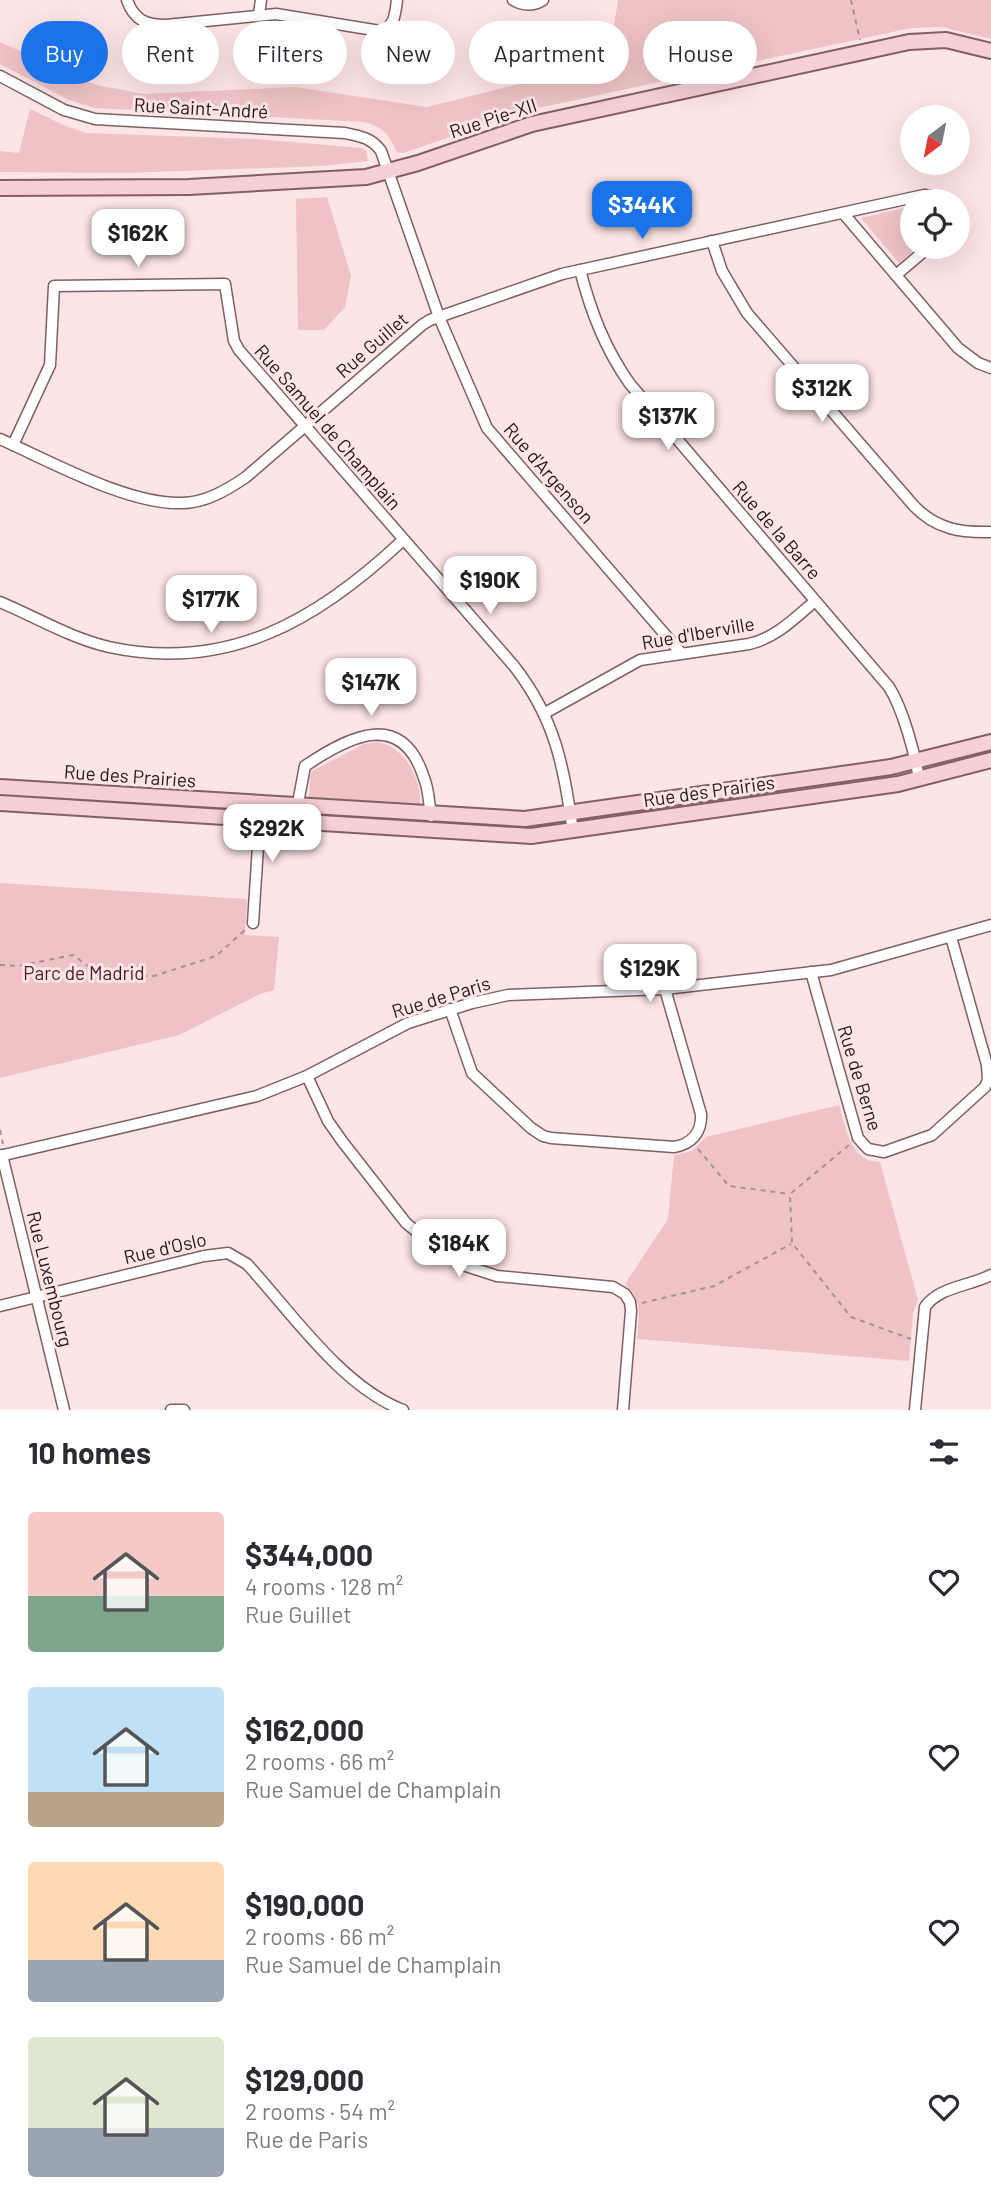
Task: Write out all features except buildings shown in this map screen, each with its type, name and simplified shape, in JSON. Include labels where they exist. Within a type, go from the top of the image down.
[{"type":"street","points":[[127,0],[136,16],[149,24],[166,25],[258,14],[285,15],[380,31],[392,24],[397,0]]},
{"type":"street","points":[[258,14],[261,0]]},
{"type":"street","points":[[513,0],[524,5],[543,0]]},
{"type":"street","name":"Rue Pie-XII","points":[[0,188],[189,187],[325,181],[388,172],[532,124],[863,52],[933,39],[991,51]]},
{"type":"street","name":"Rue Saint-André","points":[[0,76],[64,110],[95,120],[358,135],[377,146],[388,172]]},
{"type":"street","name":"Rue d'Argenson","points":[[388,172],[439,317],[487,428],[681,653]]},
{"type":"street","name":"Rue Guillet","points":[[0,439],[126,494],[183,503],[203,499],[233,486],[422,325],[439,317],[580,270],[900,200]]},
{"type":"street","points":[[843,213],[958,348],[978,363],[991,368]]},
{"type":"street","points":[[712,242],[722,271],[747,313],[914,506],[928,519],[943,527],[961,531],[991,532]]},
{"type":"street","points":[[896,275],[915,259]]},
{"type":"street","name":"Rue de la Barre","points":[[580,270],[600,335],[626,379],[889,687],[899,708],[919,779]]},
{"type":"street","name":"Rue Samuel de Champlain","points":[[13,445],[50,365],[54,286],[225,284],[236,346],[514,666],[545,713],[556,740],[573,831]]},
{"type":"street","points":[[0,602],[71,635],[110,647],[158,652],[217,649],[236,646],[271,633],[324,606],[403,540]]},
{"type":"street","name":"Rue d'Iberville","points":[[545,713],[632,663],[765,639],[815,601]]},
{"type":"street","points":[[298,822],[304,766],[357,737],[379,734],[399,740],[414,756],[424,777],[431,814],[430,831]]},
{"type":"street","name":"Rue des Prairies","points":[[0,787],[512,819],[891,767],[991,742]]},
{"type":"street","name":"Rue des Prairies","points":[[0,803],[518,836],[573,831],[898,784],[991,761]]},
{"type":"street","points":[[253,923],[263,804]]},
{"type":"street","name":"Rue de Paris","points":[[1,1156],[237,1101],[273,1090],[307,1076],[408,1023],[450,1009],[508,995],[665,989],[811,972],[864,962],[991,925]]},
{"type":"street","name":"Rue de Berne","points":[[811,972],[858,1138],[864,1146],[878,1152],[925,1139],[940,1130],[985,1087],[988,1080],[987,1065],[951,937]]},
{"type":"street","points":[[450,1009],[472,1073],[536,1133],[551,1138],[680,1146],[691,1140],[700,1126],[701,1114],[665,989]]},
{"type":"street","points":[[307,1076],[324,1113],[342,1142],[406,1223],[439,1250],[466,1266],[497,1276],[613,1287],[625,1294],[630,1306],[623,1410]]},
{"type":"street","name":"Rue Luxembourg","points":[[1,1156],[64,1410]]},
{"type":"street","name":"Rue d'Oslo","points":[[0,1306],[204,1256],[228,1253],[247,1264],[345,1374],[372,1395],[403,1410]]},
{"type":"street","points":[[915,1410],[923,1315],[929,1300],[943,1292],[972,1284],[991,1275]]},
{"type":"street","points":[[171,1410],[184,1410]]},
{"type":"path","points":[[851,0],[863,52]]},
{"type":"path","points":[[0,965],[19,966],[73,954],[100,975],[154,976],[216,956],[253,923]]},
{"type":"path","points":[[0,1130],[4,1146],[1,1156]]},
{"type":"path","points":[[691,1140],[729,1186],[790,1194],[858,1138]]},
{"type":"path","points":[[790,1194],[792,1243],[851,1317],[921,1342]]},
{"type":"path","points":[[630,1306],[714,1286],[792,1243]]},
{"type":"green space","points":[[618,0],[991,0],[991,39],[942,27],[911,28],[757,61],[757,21],[643,21],[643,84],[650,84],[529,110],[403,153],[397,152],[381,129],[364,122],[94,108],[69,100],[38,84],[94,84],[144,94],[295,87],[427,107],[519,84],[629,84],[629,21],[615,21]]},
{"type":"green space","points":[[0,42],[21,51],[21,75],[0,64]]},
{"type":"green space","points":[[30,109],[86,133],[256,139],[362,148],[366,151],[368,161],[323,166],[122,173],[0,172],[0,151],[19,153]]},
{"type":"green space","points":[[327,197],[351,276],[345,307],[324,330],[298,330],[296,199]]},
{"type":"green space","points":[[900,209],[900,259],[904,259],[899,263],[861,218]]},
{"type":"green space","points":[[378,742],[397,751],[410,767],[418,787],[420,807],[309,800],[312,771],[364,744]]},
{"type":"green space","name":"Parc de Madrid","points":[[0,883],[247,899],[245,935],[279,937],[274,990],[260,994],[179,1035],[0,1078]]},
{"type":"green space","points":[[839,1105],[847,1133],[856,1150],[870,1160],[880,1162],[918,1300],[913,1313],[909,1361],[637,1339],[637,1303],[625,1284],[668,1219],[674,1155],[692,1151],[706,1137]]}]
